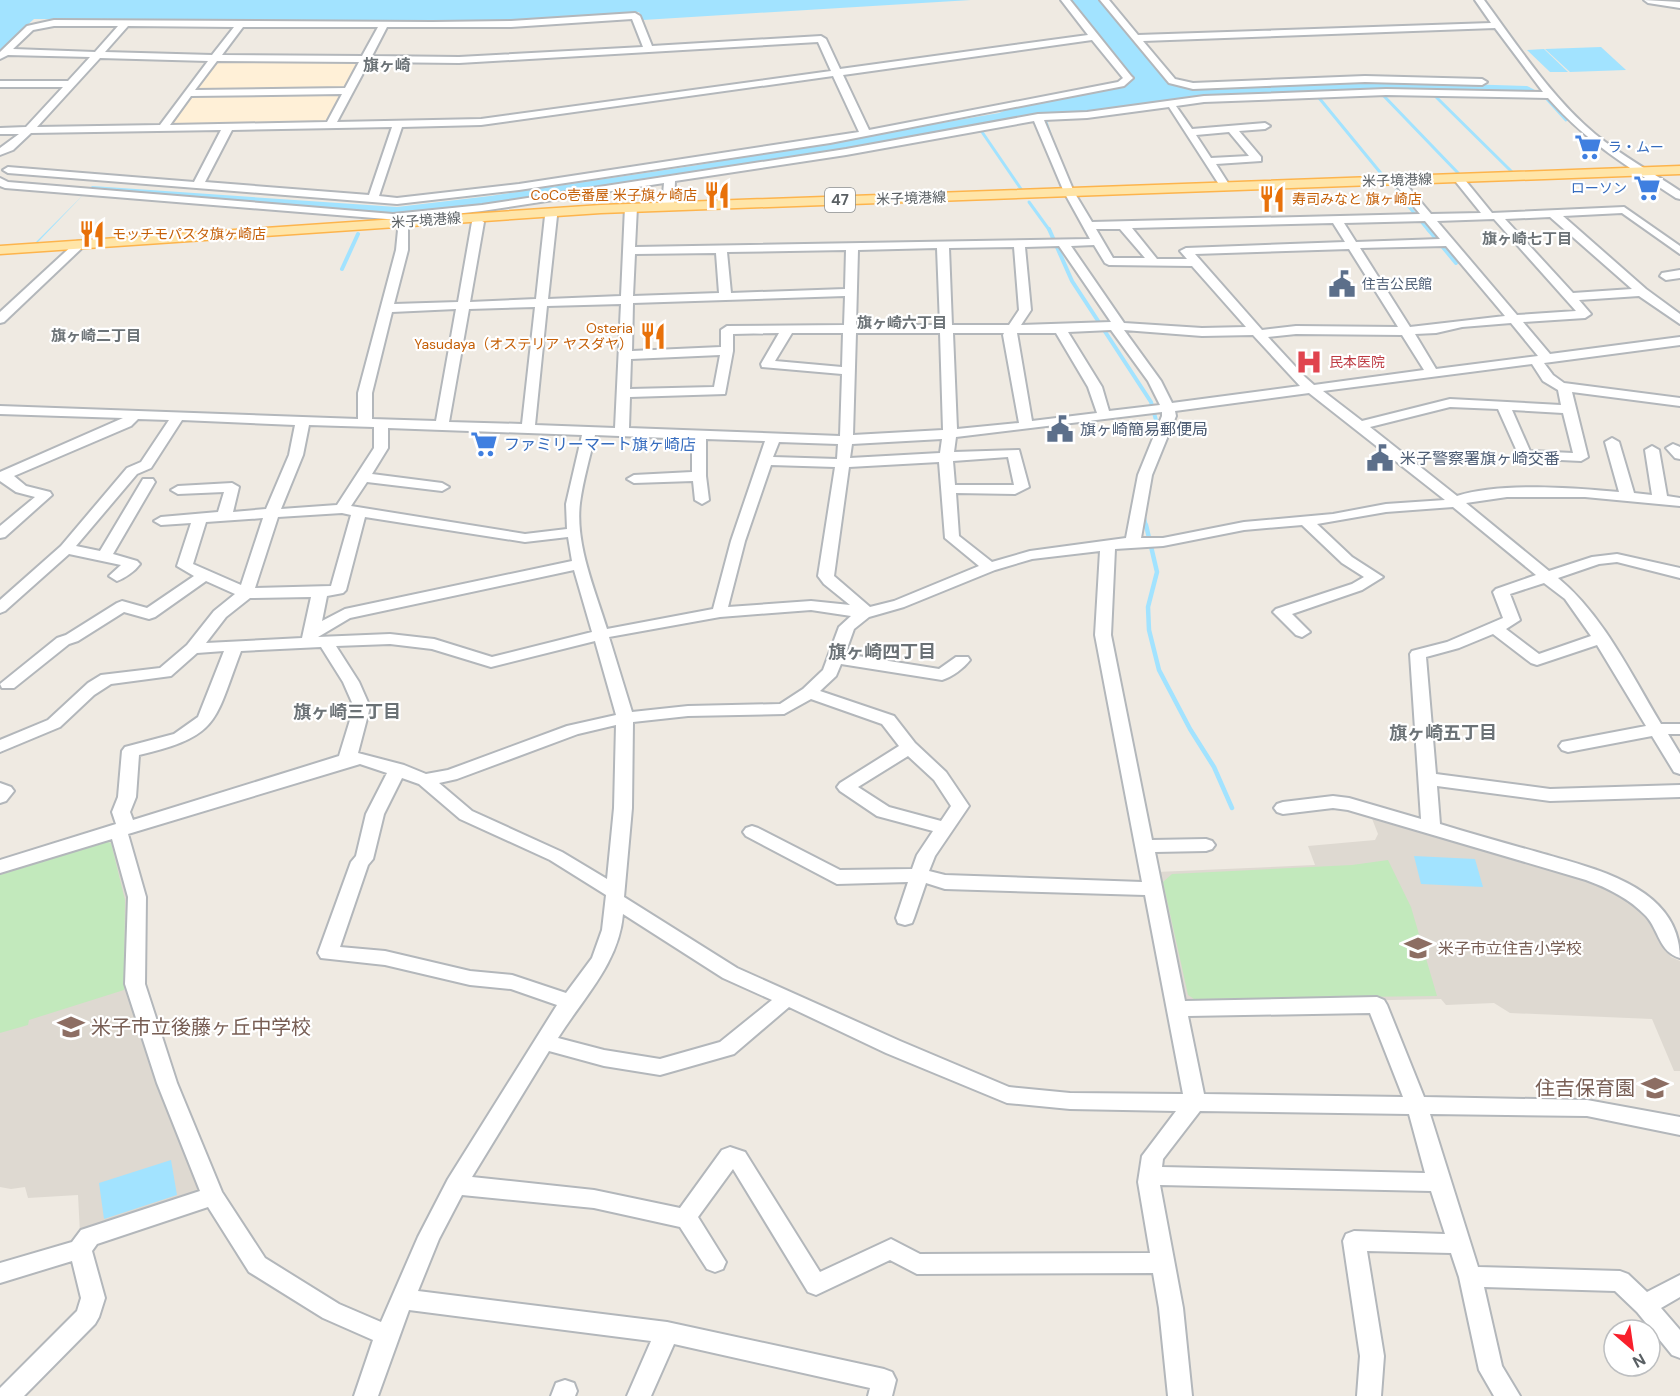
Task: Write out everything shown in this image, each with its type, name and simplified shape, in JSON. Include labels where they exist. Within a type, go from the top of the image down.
[{"type":"main road","name":"米子境港線","points":[[404,224],[478,222],[668,206],[1461,182],[1649,174],[1680,170]]},
{"type":"main road","name":"米子境港線","points":[[0,252],[601,209],[631,210],[1070,194],[1225,186],[1649,174],[1680,176]]},
{"type":"street","points":[[2,176],[198,185],[397,201],[519,188],[865,133],[1121,84],[1128,78],[1065,0]]},
{"type":"street","points":[[1104,0],[1172,81],[1193,86],[1365,79],[1543,84]]},
{"type":"street","points":[[1479,0],[1543,84],[1578,125],[1598,142],[1680,196]]},
{"type":"street","points":[[1648,0],[1680,5]]},
{"type":"street","points":[[2,54],[26,30],[38,25],[54,23],[384,26],[511,24],[635,16],[649,50]]},
{"type":"street","points":[[5,150],[28,131],[126,23]]},
{"type":"street","points":[[163,129],[213,58],[240,25]]},
{"type":"street","points":[[1137,38],[1498,25]]},
{"type":"street","points":[[330,125],[384,26]]},
{"type":"street","points":[[0,131],[481,122],[1094,37]]},
{"type":"street","points":[[2,54],[99,53],[213,58],[483,59],[820,39],[865,133]]},
{"type":"street","points":[[0,84],[71,84]]},
{"type":"street","points":[[188,93],[348,92]]},
{"type":"street","points":[[2,176],[5,185],[393,217],[482,208],[846,152],[1038,117],[1087,115],[1204,99],[1317,94],[1552,95]]},
{"type":"street","points":[[1173,108],[1225,186]]},
{"type":"street","points":[[1038,117],[1070,194],[1097,242],[1094,263],[1117,326],[1158,387],[1168,408],[1169,416],[1145,475],[1133,542]]},
{"type":"street","points":[[373,199],[398,124]]},
{"type":"street","points":[[1190,132],[1265,126]]},
{"type":"street","points":[[198,185],[228,127]]},
{"type":"street","points":[[1209,161],[1257,159],[1232,129]]},
{"type":"street","points":[[2,176],[18,156],[16,151],[5,150]]},
{"type":"street","points":[[668,206],[670,179]]},
{"type":"street","points":[[624,393],[720,391],[728,351],[727,330],[1060,329],[1117,326],[1202,332],[1407,331],[1585,314],[1461,182]]},
{"type":"street","points":[[1400,184],[1514,319],[1541,358],[1548,378],[1564,387],[1680,401]]},
{"type":"street","points":[[598,190],[601,209]]},
{"type":"street","points":[[622,432],[631,210]]},
{"type":"street","points":[[1087,226],[1428,218],[1624,210],[1680,251]]},
{"type":"street","points":[[1554,214],[1642,292],[1680,320]]},
{"type":"street","points":[[528,429],[551,216]]},
{"type":"street","points":[[1336,219],[1432,372]]},
{"type":"street","points":[[442,425],[478,222]]},
{"type":"street","points":[[365,423],[365,393],[402,250],[404,224]]},
{"type":"street","points":[[1123,225],[1154,262]]},
{"type":"street","points":[[629,251],[1097,242]]},
{"type":"street","points":[[1448,242],[1186,251],[1300,380],[1360,425],[1570,596],[1602,638],[1680,768]]},
{"type":"street","points":[[1063,243],[1094,263],[1195,262]]},
{"type":"street","points":[[943,244],[950,434],[946,456],[952,537],[990,567]]},
{"type":"street","points":[[1019,244],[1025,310],[1009,335],[1026,426]]},
{"type":"street","points":[[852,245],[846,440],[826,576],[829,582],[864,609],[863,614]]},
{"type":"street","points":[[0,318],[78,246]]},
{"type":"street","points":[[720,249],[725,296]]},
{"type":"street","points":[[1666,276],[1680,274]]},
{"type":"street","points":[[388,308],[850,292]]},
{"type":"street","points":[[1571,297],[1642,292]]},
{"type":"street","points":[[788,329],[766,364],[847,370]]},
{"type":"street","points":[[1060,329],[1084,373],[1095,387],[1104,415]]},
{"type":"street","points":[[0,410],[846,440],[950,434],[1026,426],[1680,341]]},
{"type":"street","points":[[626,355],[728,351]]},
{"type":"street","points":[[1503,405],[1525,455],[1581,457],[1582,453],[1564,387]]},
{"type":"street","points":[[1360,425],[1450,403],[1569,409]]},
{"type":"street","points":[[2,476],[126,423],[135,414]]},
{"type":"street","points":[[0,608],[66,549],[132,471],[146,465],[178,416]]},
{"type":"street","points":[[0,746],[50,726],[98,682],[107,678],[165,672],[193,648],[220,614],[247,592],[273,511],[296,455],[303,420]]},
{"type":"street","points":[[342,509],[381,448],[381,423]]},
{"type":"street","points":[[366,1396],[387,1335],[429,1237],[456,1185],[544,1042],[601,961],[612,930],[623,808],[626,717],[580,564],[574,532],[573,504],[590,432]]},
{"type":"street","points":[[699,435],[699,476],[702,500]]},
{"type":"street","points":[[720,612],[724,591],[773,438]]},
{"type":"street","points":[[1612,442],[1628,496]]},
{"type":"street","points":[[1652,450],[1660,499]]},
{"type":"street","points":[[765,461],[843,463],[1014,453],[1022,487],[1015,490],[949,489]]},
{"type":"street","points":[[0,534],[45,495],[21,489],[2,476]]},
{"type":"street","points":[[634,479],[699,476]]},
{"type":"street","points":[[364,477],[442,487]]},
{"type":"street","points":[[104,556],[148,482]]},
{"type":"street","points":[[178,490],[232,488],[225,514]]},
{"type":"street","points":[[425,780],[451,775],[573,730],[626,717],[688,711],[784,709],[810,693],[830,672],[847,627],[863,614],[941,588],[990,567],[1030,555],[1133,542],[1163,542],[1244,526],[1333,518],[1386,508],[1448,504],[1454,501],[1507,493],[1554,492],[1628,496],[1680,502]]},
{"type":"street","points":[[161,522],[225,514],[342,509],[525,538],[574,532]]},
{"type":"street","points":[[200,518],[185,566],[241,591],[320,592],[338,590],[359,511]]},
{"type":"street","points":[[1302,632],[1281,612],[1357,587],[1375,577],[1347,560],[1306,521]]},
{"type":"street","points":[[1108,545],[1103,635],[1195,1102],[1153,1156],[1149,1182],[1171,1308],[1180,1396]]},
{"type":"street","points":[[66,549],[132,564],[117,576]]},
{"type":"street","points":[[1431,828],[1418,654],[1453,645],[1512,620],[1501,592],[1597,560],[1617,558],[1680,573]]},
{"type":"street","points":[[316,639],[345,614],[580,564]]},
{"type":"street","points":[[3,685],[63,641],[72,638],[122,606],[149,614],[205,575]]},
{"type":"street","points":[[320,592],[316,639],[351,682],[362,707],[347,760]]},
{"type":"street","points":[[193,648],[234,647],[316,639],[390,639],[456,650],[491,662],[600,635],[720,612],[817,606],[863,614]]},
{"type":"street","points":[[1495,628],[1537,660],[1602,638]]},
{"type":"street","points":[[234,647],[206,720],[190,732],[171,741],[131,751],[127,797],[121,812],[122,829],[138,897],[135,984],[167,1083],[213,1196],[257,1265],[331,1311],[387,1335]]},
{"type":"street","points":[[837,658],[942,675],[962,660]]},
{"type":"street","points":[[810,693],[888,720],[909,747],[940,776],[960,806],[926,855],[905,918]]},
{"type":"street","points":[[1568,746],[1658,729],[1680,729]]},
{"type":"street","points":[[909,747],[846,787],[884,813],[946,828]]},
{"type":"street","points":[[0,867],[347,760],[362,758],[425,780],[466,815],[556,856],[730,973],[893,1047],[1007,1095],[1070,1101],[1587,1108],[1680,1126]]},
{"type":"street","points":[[398,770],[375,814],[364,859],[360,862],[328,953],[385,958],[470,978],[512,982],[570,1002]]},
{"type":"street","points":[[1429,779],[1550,795],[1680,791]]},
{"type":"street","points":[[0,789],[5,791],[0,797]]},
{"type":"street","points":[[1283,808],[1333,801],[1349,804],[1593,874],[1628,890],[1659,918],[1674,948],[1680,951]]},
{"type":"street","points":[[752,832],[837,877],[919,875],[945,882],[1152,889]]},
{"type":"street","points":[[1143,846],[1206,845]]},
{"type":"street","points":[[544,1042],[604,1058],[660,1067],[727,1048],[786,999]]},
{"type":"street","points":[[1176,1009],[1377,1005],[1417,1106],[1470,1277],[1491,1370],[1508,1396]]},
{"type":"street","points":[[456,1185],[594,1199],[676,1218],[686,1217],[730,1156],[737,1158],[816,1285],[891,1249],[917,1264],[1163,1263]]},
{"type":"street","points":[[1150,1176],[1439,1182]]},
{"type":"street","points":[[0,1273],[80,1249],[89,1237],[213,1196]]},
{"type":"street","points":[[686,1217],[715,1262]]},
{"type":"street","points":[[1369,1396],[1372,1356],[1354,1241],[1459,1244]]},
{"type":"street","points":[[8,1396],[87,1317],[93,1298],[80,1249]]},
{"type":"street","points":[[1470,1277],[1620,1281],[1645,1305],[1680,1347]]},
{"type":"street","points":[[1645,1305],[1680,1285]]},
{"type":"street","points":[[404,1299],[667,1332],[884,1380],[880,1396]]},
{"type":"street","points":[[639,1396],[667,1332]]},
{"type":"shaded area","points":[[225,61],[353,62],[357,65],[344,88],[201,91],[197,89],[217,64]]},
{"type":"shaded area","points":[[336,93],[340,95],[326,120],[317,123],[176,126],[171,123],[192,96]]},
{"type":"shaded area","name":"米子市立住吉小学校","points":[[1371,816],[1586,876],[1623,894],[1650,918],[1671,957],[1680,961],[1680,1071],[1674,1071],[1652,1019],[1510,1013],[1494,1003],[1446,1005],[1441,999],[1188,1004],[1182,999],[1156,872],[1315,865],[1308,846],[1375,840],[1378,834]]},
{"type":"shaded area","name":"米子市立後藤ヶ丘中学校","points":[[106,837],[116,838],[131,899],[129,978],[173,1120],[204,1195],[80,1233],[78,1195],[28,1198],[25,1187],[11,1189],[0,1187],[0,871]]},
{"type":"green space","points":[[105,841],[111,843],[125,900],[124,990],[29,1020],[28,1025],[0,1033],[0,875]]},
{"type":"green space","points":[[1388,860],[1411,907],[1437,996],[1194,999],[1188,995],[1163,882],[1172,874],[1352,865]]},
{"type":"water","points":[[0,0],[971,0],[643,20],[639,12],[487,21],[34,19],[0,50]]},
{"type":"water","points":[[1069,0],[1099,0],[1168,82],[1191,88],[1369,81],[1527,86],[1552,102],[1536,96],[1471,92],[1190,98],[1086,113],[1044,113],[849,149],[491,205],[402,215],[85,193],[92,186],[397,207],[490,196],[692,166],[999,113],[1008,109],[1126,85],[1132,79]]},
{"type":"water","points":[[1601,47],[1626,70],[1570,72],[1545,49]]},
{"type":"water","points":[[1544,49],[1568,72],[1550,72],[1527,50]]},
{"type":"water","points":[[85,193],[38,242],[36,242]]},
{"type":"water","points":[[1414,856],[1475,859],[1483,887],[1421,884]]},
{"type":"water","points":[[171,1160],[177,1195],[104,1219],[99,1183]]},
{"type":"waterway","points":[[1431,92],[1512,172]]},
{"type":"waterway","points":[[1315,93],[1384,177]]},
{"type":"waterway","points":[[1382,94],[1459,174]]},
{"type":"waterway","points":[[1546,98],[1566,120]]},
{"type":"waterway","points":[[1047,117],[1046,122],[1052,140]]},
{"type":"waterway","points":[[980,129],[1021,189]]},
{"type":"waterway","points":[[1396,191],[1429,231]]},
{"type":"waterway","points":[[1029,202],[1050,231]]},
{"type":"waterway","points":[[1428,229],[1456,263]]},
{"type":"waterway","points":[[1050,231],[1072,281],[1151,402],[1159,431]]},
{"type":"waterway","points":[[342,269],[358,234]]},
{"type":"waterway","points":[[1143,512],[1146,527]]},
{"type":"waterway","points":[[1146,525],[1157,572],[1148,607],[1149,630],[1159,670],[1190,729],[1214,767],[1232,808]]},
{"type":"place","name":"ラ・ムー","points":[[1588,147]]},
{"type":"place","name":"ローソン","points":[[1647,188]]},
{"type":"place","name":"CoCo壱番屋 米子旗ヶ崎店","points":[[717,195]]},
{"type":"place","name":"寿司みなと 旗ヶ崎店","points":[[1272,199]]},
{"type":"place","name":"モッチモパスタ旗ヶ崎店","points":[[92,234]]},
{"type":"place","name":"住吉公民館","points":[[1342,284]]},
{"type":"place","name":"Osteria Yasudaya（オステリア ヤスダヤ）","points":[[653,336]]},
{"type":"place","name":"民本医院","points":[[1309,362]]},
{"type":"place","name":"旗ヶ崎簡易郵便局","points":[[1060,429]]},
{"type":"place","name":"ファミリーマート旗ヶ崎店","points":[[484,444]]},
{"type":"place","name":"米子警察署旗ヶ崎交番","points":[[1380,458]]},
{"type":"place","name":"米子市立住吉小学校","points":[[1418,948]]},
{"type":"place","name":"米子市立後藤ヶ丘中学校","points":[[71,1027]]},
{"type":"place","name":"住吉保育園","points":[[1655,1088]]},
{"type":"district","name":"旗ヶ崎","points":[[387,65]]},
{"type":"district","name":"旗ヶ崎七丁目","points":[[1527,239]]},
{"type":"district","name":"旗ヶ崎六丁目","points":[[902,323]]},
{"type":"district","name":"旗ヶ崎二丁目","points":[[96,336]]},
{"type":"district","name":"旗ヶ崎四丁目","points":[[882,652]]},
{"type":"district","name":"旗ヶ崎三丁目","points":[[347,712]]},
{"type":"district","name":"旗ヶ崎五丁目","points":[[1443,733]]}]
